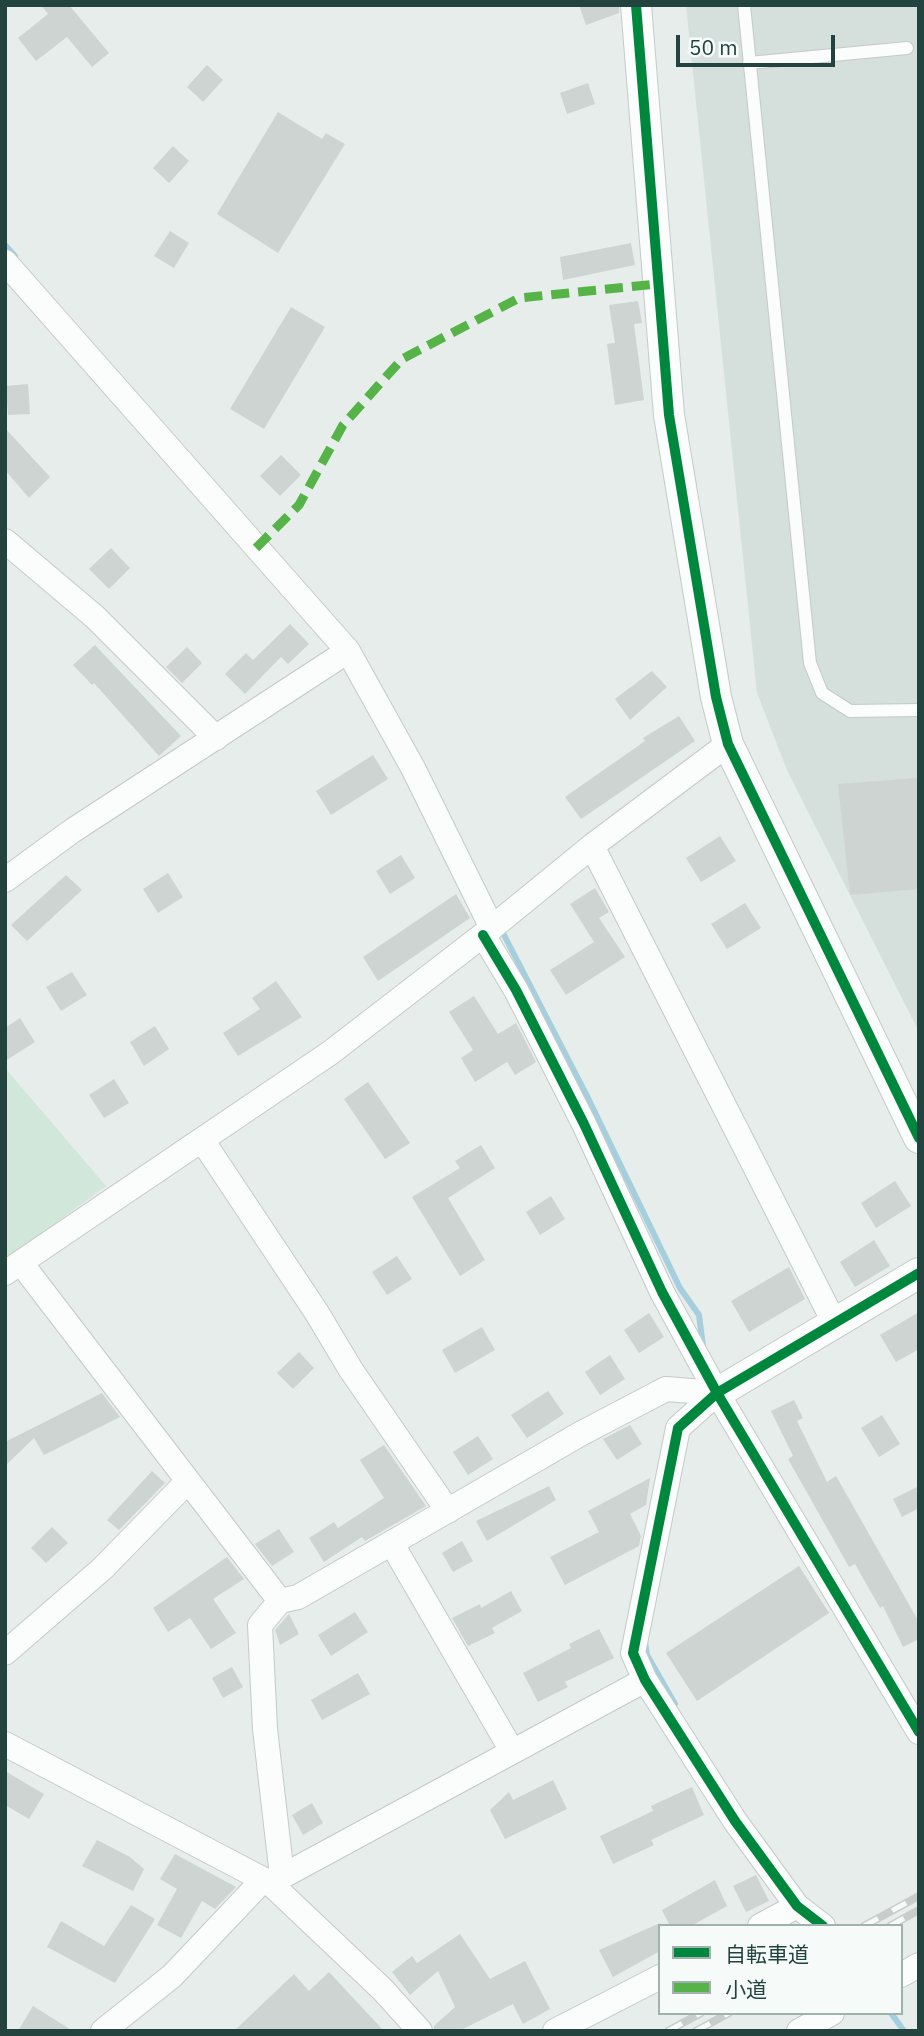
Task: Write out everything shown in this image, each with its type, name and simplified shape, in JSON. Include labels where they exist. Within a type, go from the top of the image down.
[{"type":"street","points":[[636,5],[669,415],[706,648],[728,744],[919,1138]]},
{"type":"street","points":[[5,262],[348,650],[414,768],[488,931],[662,1292],[717,1393],[919,1732]]},
{"type":"street","points":[[5,541],[95,617],[216,738]]},
{"type":"street","points":[[5,880],[72,831],[348,650]]},
{"type":"street","points":[[280,1601],[13,1268],[330,1053],[488,931],[592,846],[728,744]]},
{"type":"street","points":[[592,846],[835,1324]]},
{"type":"street","points":[[202,1140],[317,1313],[351,1370],[448,1511]]},
{"type":"street","points":[[820,1924],[797,1906],[735,1821],[645,1680],[633,1653],[678,1428],[717,1393],[919,1273]]},
{"type":"street","points":[[272,1880],[260,1625],[280,1601],[298,1597],[582,1433],[666,1389],[717,1393]]},
{"type":"street","points":[[5,1653],[102,1569],[187,1482]]},
{"type":"street","points":[[392,1544],[512,1751]]},
{"type":"street","points":[[103,2031],[172,1976],[272,1880],[645,1680]]},
{"type":"street","points":[[5,1744],[272,1880],[383,1990],[420,2031]]},
{"type":"street","points":[[764,1924],[797,1906]]},
{"type":"street","points":[[903,1974],[919,1965]]},
{"type":"street","points":[[555,2031],[658,1978]]},
{"type":"street","points":[[799,2031],[828,2015]]},
{"type":"lane","points":[[744,5],[810,663],[822,693],[850,711],[919,710]]},
{"type":"lane","points":[[749,63],[907,48]]},
{"type":"shaded area","points":[[686,5],[919,5],[919,1032],[787,770],[757,693]]},
{"type":"green space","points":[[5,1068],[106,1186],[5,1260]]},
{"type":"building","points":[[41,5],[69,5],[109,53],[92,67],[67,37],[36,61],[18,38],[48,14]]},
{"type":"building","points":[[579,5],[619,5],[619,13],[586,25]]},
{"type":"building","points":[[207,65],[223,80],[203,102],[187,87]]},
{"type":"building","points":[[588,83],[595,104],[567,114],[560,93]]},
{"type":"building","points":[[278,112],[322,139],[326,133],[345,144],[278,253],[217,214]]},
{"type":"building","points":[[173,146],[189,161],[169,183],[153,168]]},
{"type":"building","points":[[170,231],[189,243],[174,268],[154,256]]},
{"type":"building","points":[[631,243],[635,265],[563,280],[560,257]]},
{"type":"building","points":[[638,301],[642,323],[634,324],[644,400],[615,405],[607,344],[615,343],[609,305]]},
{"type":"building","points":[[291,307],[325,327],[264,429],[230,409]]},
{"type":"building","points":[[28,384],[30,414],[8,415],[6,386]]},
{"type":"building","points":[[5,428],[50,477],[29,498],[5,470]]},
{"type":"building","points":[[281,455],[301,475],[280,496],[260,476]]},
{"type":"building","points":[[111,548],[130,568],[109,589],[89,569]]},
{"type":"building","points":[[290,624],[309,644],[288,664],[281,657],[245,694],[225,674],[246,653],[253,660]]},
{"type":"building","points":[[95,645],[181,736],[159,756],[94,683],[92,685],[73,665]]},
{"type":"building","points":[[187,647],[202,663],[182,683],[166,667]]},
{"type":"building","points":[[652,671],[667,687],[630,720],[615,699]]},
{"type":"building","points":[[679,716],[695,741],[581,819],[565,797],[645,741],[643,738]]},
{"type":"building","points":[[373,755],[388,779],[331,815],[316,791]]},
{"type":"building","points":[[919,778],[919,889],[850,895],[838,784]]},
{"type":"building","points":[[720,836],[736,861],[701,882],[686,858]]},
{"type":"building","points":[[401,855],[415,878],[390,894],[376,871]]},
{"type":"building","points":[[168,873],[183,897],[158,913],[143,889]]},
{"type":"building","points":[[66,875],[82,890],[27,941],[11,925]]},
{"type":"building","points":[[595,888],[609,912],[599,918],[625,957],[566,995],[550,970],[594,942],[570,904]]},
{"type":"building","points":[[456,894],[470,918],[378,981],[363,957]]},
{"type":"building","points":[[745,903],[761,928],[727,949],[711,924]]},
{"type":"building","points":[[72,972],[87,995],[61,1011],[46,987]]},
{"type":"building","points":[[276,981],[302,1017],[238,1056],[223,1033],[260,1009],[252,998]]},
{"type":"building","points":[[474,996],[498,1034],[516,1023],[536,1062],[515,1075],[507,1062],[475,1082],[461,1058],[473,1050],[449,1012]]},
{"type":"building","points":[[20,1018],[35,1042],[5,1061],[5,1028]]},
{"type":"building","points":[[155,1026],[169,1049],[144,1066],[130,1042]]},
{"type":"building","points":[[114,1079],[129,1103],[104,1118],[89,1095]]},
{"type":"building","points":[[368,1082],[410,1143],[385,1159],[344,1099]]},
{"type":"building","points":[[481,1145],[495,1168],[448,1198],[485,1260],[460,1276],[412,1197],[460,1168],[455,1161]]},
{"type":"building","points":[[895,1181],[911,1206],[876,1228],[861,1203]]},
{"type":"building","points":[[551,1196],[565,1219],[540,1235],[526,1212]]},
{"type":"building","points":[[874,1240],[890,1266],[855,1287],[840,1262]]},
{"type":"building","points":[[397,1256],[412,1279],[387,1295],[372,1272]]},
{"type":"building","points":[[789,1267],[805,1299],[749,1332],[731,1301]]},
{"type":"building","points":[[919,1312],[919,1349],[896,1362],[880,1335]]},
{"type":"building","points":[[649,1313],[664,1337],[639,1353],[624,1330]]},
{"type":"building","points":[[482,1327],[495,1350],[455,1373],[442,1350]]},
{"type":"building","points":[[299,1352],[314,1368],[293,1389],[277,1373]]},
{"type":"building","points":[[610,1355],[625,1379],[600,1395],[585,1372]]},
{"type":"building","points":[[548,1391],[564,1414],[527,1438],[511,1415]]},
{"type":"building","points":[[102,1393],[120,1417],[44,1455],[34,1438],[5,1466],[5,1442]]},
{"type":"building","points":[[794,1400],[803,1418],[797,1421],[827,1482],[836,1476],[919,1622],[919,1639],[903,1647],[883,1606],[880,1608],[855,1564],[849,1567],[788,1459],[793,1456],[771,1411]]},
{"type":"building","points":[[882,1415],[900,1444],[879,1457],[861,1428]]},
{"type":"building","points":[[630,1425],[642,1444],[617,1460],[603,1439]]},
{"type":"building","points":[[478,1436],[493,1459],[468,1475],[453,1452]]},
{"type":"building","points":[[384,1445],[426,1506],[365,1541],[362,1537],[324,1562],[309,1538],[334,1522],[338,1528],[384,1498],[360,1460]]},
{"type":"building","points":[[152,1471],[165,1483],[119,1530],[107,1520]]},
{"type":"building","points":[[650,1478],[646,1505],[630,1514],[641,1536],[639,1546],[565,1585],[550,1557],[599,1532],[588,1511]]},
{"type":"building","points":[[549,1486],[556,1500],[487,1541],[476,1521]]},
{"type":"building","points":[[919,1486],[919,1508],[902,1517],[893,1499]]},
{"type":"building","points":[[52,1527],[68,1543],[46,1563],[31,1548]]},
{"type":"building","points":[[279,1529],[294,1552],[272,1566],[255,1544]]},
{"type":"building","points":[[462,1541],[473,1561],[453,1572],[442,1553]]},
{"type":"building","points":[[227,1557],[244,1579],[213,1599],[236,1633],[211,1649],[190,1618],[168,1632],[153,1608]]},
{"type":"building","points":[[799,1566],[829,1613],[697,1701],[666,1653]]},
{"type":"building","points":[[511,1591],[522,1611],[492,1628],[495,1633],[468,1646],[452,1618],[480,1604],[481,1608]]},
{"type":"building","points":[[355,1612],[368,1632],[331,1656],[318,1635]]},
{"type":"building","points":[[289,1614],[299,1634],[280,1645],[275,1630]]},
{"type":"building","points":[[599,1629],[614,1658],[565,1682],[568,1687],[538,1702],[523,1673],[571,1648],[569,1644]]},
{"type":"building","points":[[232,1667],[243,1687],[223,1698],[212,1678]]},
{"type":"building","points":[[358,1673],[370,1694],[322,1720],[311,1700]]},
{"type":"building","points":[[5,1771],[44,1794],[29,1819],[5,1805]]},
{"type":"building","points":[[553,1780],[567,1809],[505,1839],[490,1810],[509,1792],[513,1800]]},
{"type":"building","points":[[692,1787],[704,1815],[651,1840],[654,1845],[613,1864],[600,1836],[653,1811],[651,1806]]},
{"type":"building","points":[[312,1803],[323,1823],[303,1835],[292,1815]]},
{"type":"building","points":[[97,1840],[130,1857],[144,1869],[133,1891],[82,1866]]},
{"type":"building","points":[[175,1854],[236,1887],[215,1909],[202,1901],[181,1938],[157,1925],[177,1889],[160,1879]]},
{"type":"building","points":[[756,1875],[769,1901],[746,1912],[733,1886]]},
{"type":"building","points":[[715,1880],[727,1906],[695,1924],[669,1924],[662,1910]]},
{"type":"building","points":[[131,1905],[155,1919],[115,1983],[47,1947],[61,1921],[104,1946]]},
{"type":"building","points":[[660,1923],[658,1952],[613,1977],[599,1950]]},
{"type":"building","points":[[460,1934],[490,1979],[525,1961],[550,2009],[523,2024],[513,2004],[459,2031],[434,2031],[434,2026],[455,2007],[438,1971],[410,1995],[392,1972],[412,1956],[417,1963]]},
{"type":"building","points":[[329,1972],[384,2031],[234,2031],[294,1974],[309,1991]]},
{"type":"building","points":[[33,2006],[73,2031],[18,2031]]},
{"type":"waterway","points":[[5,245],[15,256]]},
{"type":"waterway","points":[[503,933],[586,1094],[680,1288],[699,1315],[703,1346]]},
{"type":"waterway","points":[[645,1642],[647,1655],[675,1704]]},
{"type":"waterway","points":[[892,2015],[904,2031]]},
{"type":"railway","points":[[868,1924],[919,1896]]},
{"type":"railway","points":[[894,1924],[919,1910]]},
{"type":"railway","points":[[668,2031],[697,2015]]},
{"type":"railway","points":[[696,2031],[725,2015]]},
{"type":"marked path","points":[[256,548],[299,505],[343,425],[402,359],[519,298],[657,284]]},
{"type":"cycle path","points":[[636,5],[669,415],[716,697],[728,744],[919,1138]]},
{"type":"cycle path","points":[[483,935],[516,990],[584,1124],[662,1292],[717,1393],[919,1732]]},
{"type":"cycle path","points":[[820,1924],[797,1906],[735,1821],[645,1680],[633,1653],[678,1428],[717,1393],[919,1273]]}]
